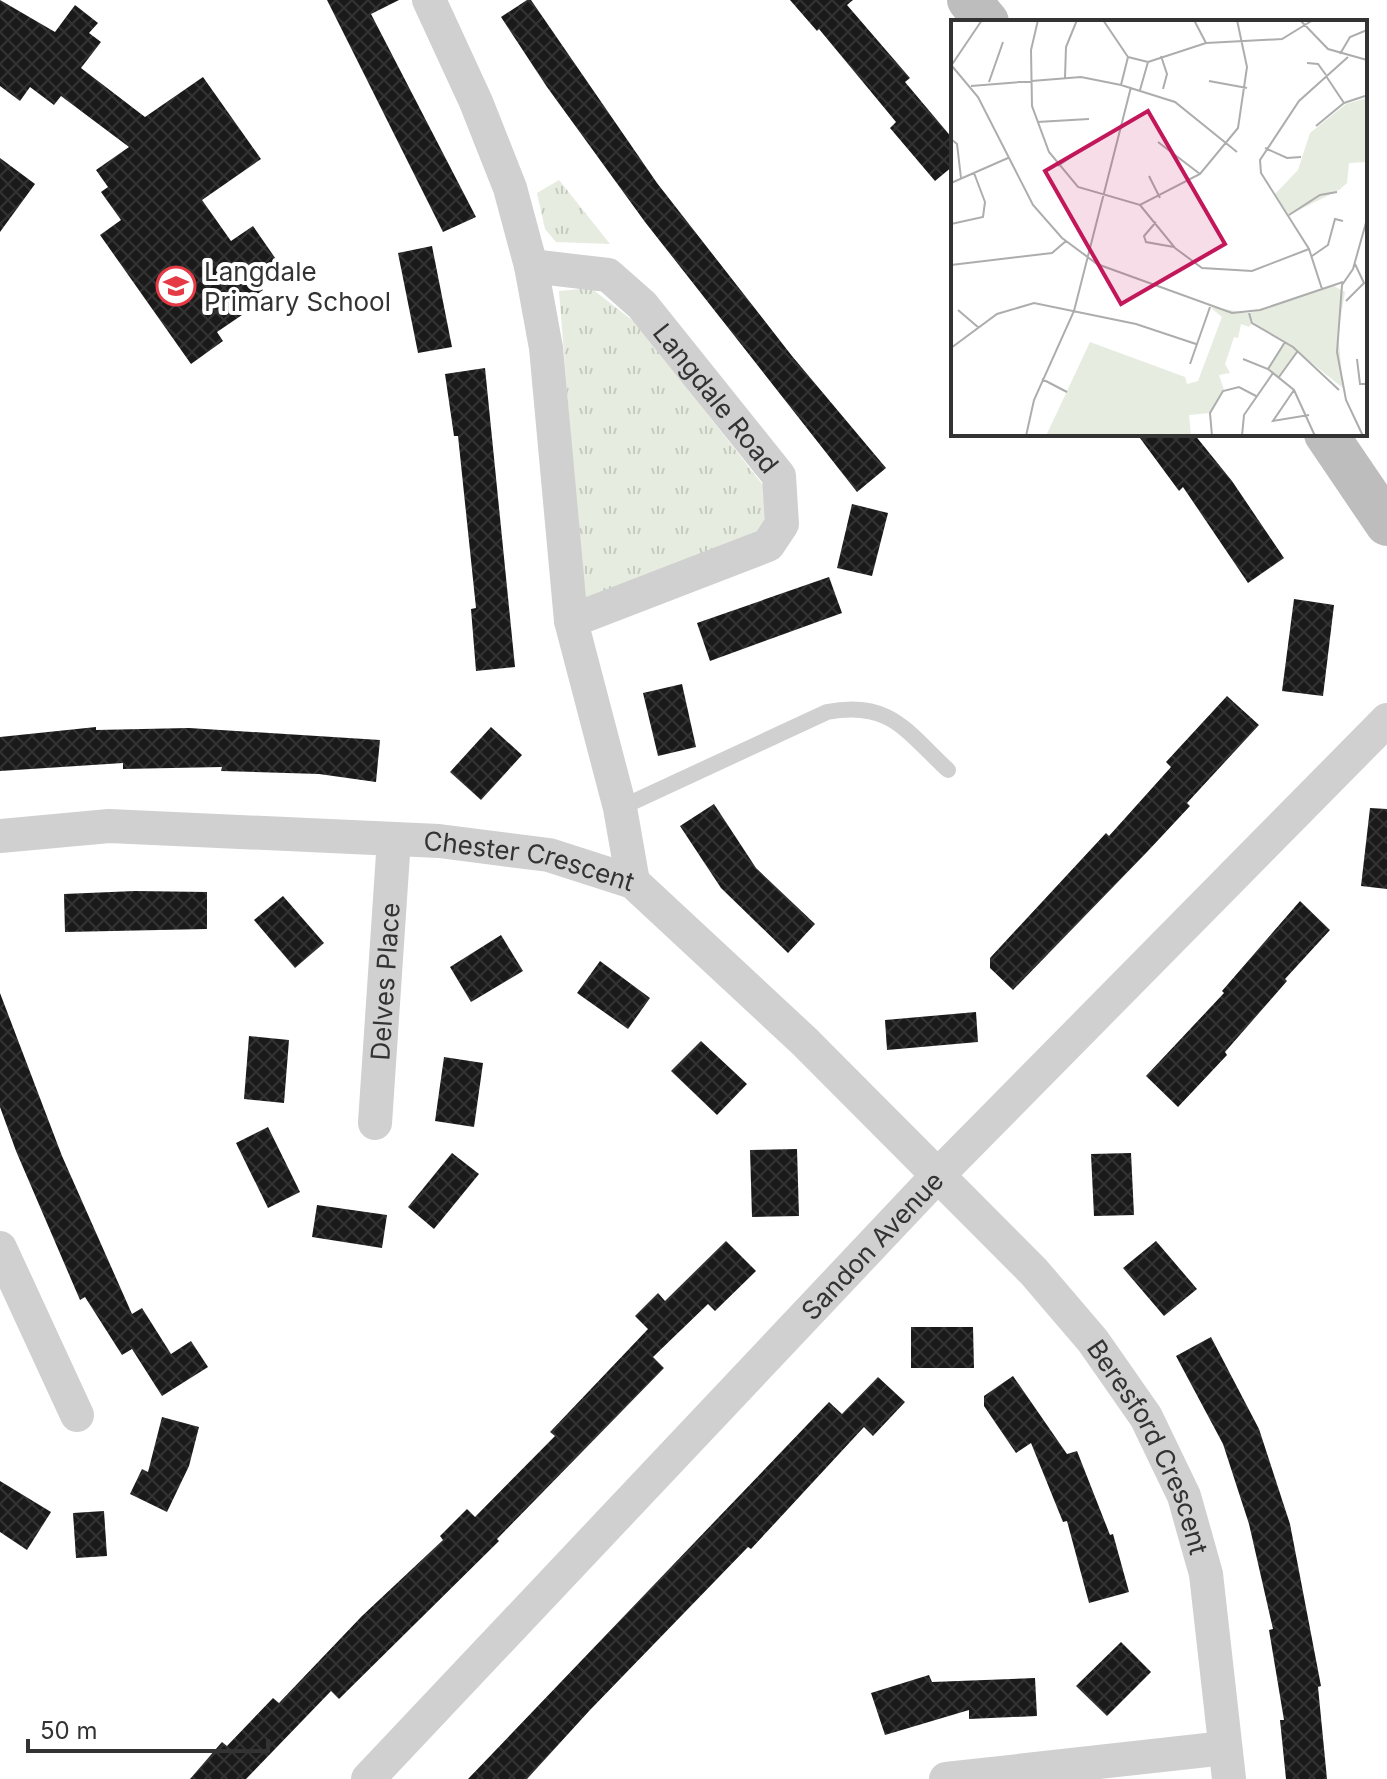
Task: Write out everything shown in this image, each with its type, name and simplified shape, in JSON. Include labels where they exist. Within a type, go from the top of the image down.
[{"type":"street","points":[[429,0],[476,102],[510,188],[531,266],[546,348],[571,621],[620,808],[633,882]]},
{"type":"street","points":[[969,0],[985,20]]},
{"type":"street","name":"Langdale Road","points":[[531,266],[608,275],[642,305],[779,476],[782,524],[768,545],[571,621]]},
{"type":"street","points":[[1327,436],[1387,524]]},
{"type":"street","name":"Sandon Avenue","points":[[368,1779],[940,1173],[1387,720]]},
{"type":"street","name":"Chester Crescent","points":[[0,836],[109,826],[394,839],[549,855],[633,882],[940,1173]]},
{"type":"street","name":"Delves Place","points":[[375,1123],[394,839]]},
{"type":"street","name":"Beresford Crescent","points":[[940,1173],[1034,1272],[1093,1341],[1146,1417],[1184,1496],[1206,1574],[1227,1763]]},
{"type":"street","points":[[0,1248],[77,1415]]},
{"type":"street","points":[[946,1779],[1227,1763]]},
{"type":"lane","points":[[620,808],[827,712],[853,707],[888,714],[948,770]]},
{"type":"green space","points":[[559,180],[610,244],[556,242],[545,229],[537,193]]},
{"type":"green space","points":[[591,288],[637,324],[769,493],[763,529],[584,606],[559,291]]},
{"type":"building","points":[[0,0],[55,32],[75,5],[98,23],[89,33],[101,42],[81,68],[145,117],[203,77],[261,159],[202,200],[231,241],[253,226],[280,265],[257,282],[263,290],[237,308],[242,315],[217,332],[223,341],[191,364],[100,235],[121,220],[101,192],[108,187],[96,170],[129,147],[61,96],[54,105],[30,87],[20,101],[0,86]]},
{"type":"building","points":[[327,0],[399,0],[371,14],[476,217],[443,232]]},
{"type":"building","points":[[531,0],[657,183],[792,356],[886,468],[857,492],[645,222],[547,87],[501,17]]},
{"type":"building","points":[[790,0],[853,0],[847,5],[910,78],[905,82],[951,137],[951,168],[935,181],[890,128],[896,122],[819,29],[817,31]]},
{"type":"building","points":[[0,158],[35,184],[0,232]]},
{"type":"building","points":[[432,246],[452,347],[418,353],[398,253]]},
{"type":"building","points":[[485,368],[515,667],[476,671],[471,609],[476,608],[458,436],[454,436],[445,374]]},
{"type":"building","points":[[1138,436],[1196,436],[1232,481],[1284,558],[1248,583],[1183,487],[1179,491]]},
{"type":"building","points":[[852,504],[888,513],[872,576],[837,568]]},
{"type":"building","points":[[829,577],[842,613],[710,661],[697,623]]},
{"type":"building","points":[[1294,599],[1334,605],[1323,696],[1282,691]]},
{"type":"building","points":[[682,684],[696,747],[658,756],[643,693]]},
{"type":"building","points":[[1227,696],[1259,725],[1187,803],[1190,806],[1013,990],[990,968],[990,958],[1106,833],[1109,836],[1171,767],[1166,762]]},
{"type":"building","points":[[96,727],[96,730],[189,728],[380,740],[376,782],[319,774],[221,771],[222,767],[123,769],[123,763],[0,771],[0,737]]},
{"type":"building","points":[[491,727],[522,755],[481,800],[450,772]]},
{"type":"building","points":[[714,804],[756,868],[815,924],[788,953],[721,888],[680,826]]},
{"type":"building","points":[[1370,808],[1387,809],[1387,889],[1361,886]]},
{"type":"building","points":[[207,892],[207,929],[65,932],[64,894]]},
{"type":"building","points":[[283,896],[324,943],[295,968],[254,920]]},
{"type":"building","points":[[1300,901],[1330,930],[1285,979],[1287,981],[1225,1052],[1227,1055],[1178,1107],[1146,1076],[1224,993],[1222,991]]},
{"type":"building","points":[[501,935],[523,971],[471,1002],[450,967]]},
{"type":"building","points":[[600,961],[650,998],[628,1029],[577,993]]},
{"type":"building","points":[[0,993],[62,1156],[132,1314],[142,1308],[171,1354],[191,1341],[208,1367],[162,1396],[132,1349],[122,1355],[85,1297],[80,1300],[16,1151],[0,1107]]},
{"type":"building","points":[[976,1012],[978,1042],[887,1050],[885,1020]]},
{"type":"building","points":[[249,1036],[289,1040],[284,1103],[244,1099]]},
{"type":"building","points":[[701,1041],[747,1084],[717,1115],[671,1071]]},
{"type":"building","points":[[444,1057],[483,1063],[474,1127],[435,1121]]},
{"type":"building","points":[[268,1127],[300,1192],[268,1208],[236,1143]]},
{"type":"building","points":[[797,1149],[799,1216],[752,1217],[750,1150]]},
{"type":"building","points":[[452,1153],[479,1174],[434,1229],[408,1207]]},
{"type":"building","points":[[1131,1153],[1134,1215],[1094,1216],[1091,1154]]},
{"type":"building","points":[[317,1205],[387,1215],[382,1248],[312,1237]]},
{"type":"building","points":[[726,1241],[756,1271],[715,1311],[708,1304],[653,1357],[664,1368],[497,1539],[499,1541],[339,1699],[331,1691],[246,1779],[190,1779],[222,1742],[227,1746],[273,1698],[279,1703],[362,1616],[443,1540],[440,1536],[467,1509],[475,1517],[555,1436],[550,1432],[648,1329],[635,1316],[658,1293],[665,1301]]},
{"type":"building","points":[[1156,1241],[1197,1289],[1164,1316],[1123,1268]]},
{"type":"building","points":[[911,1327],[973,1327],[974,1368],[911,1368]]},
{"type":"building","points":[[1211,1337],[1259,1429],[1290,1524],[1321,1686],[1318,1687],[1327,1779],[1286,1779],[1280,1720],[1284,1720],[1269,1630],[1273,1629],[1249,1524],[1223,1444],[1176,1356]]},
{"type":"building","points":[[1013,1376],[1067,1454],[1077,1451],[1110,1535],[1113,1534],[1129,1592],[1089,1603],[1067,1521],[1063,1522],[1031,1443],[1016,1453],[984,1406],[984,1396]]},
{"type":"building","points":[[878,1377],[905,1402],[873,1436],[864,1427],[751,1549],[748,1547],[527,1779],[468,1779],[829,1402],[842,1414]]},
{"type":"building","points":[[162,1417],[199,1427],[189,1466],[167,1512],[130,1494],[142,1469],[148,1472]]},
{"type":"building","points":[[0,1481],[51,1512],[27,1550],[0,1532]]},
{"type":"building","points":[[104,1511],[107,1556],[76,1558],[73,1513]]},
{"type":"building","points":[[1121,1642],[1151,1672],[1107,1716],[1076,1686]]},
{"type":"building","points":[[929,1675],[932,1682],[1035,1678],[1037,1716],[969,1719],[969,1710],[885,1735],[871,1693]]},
{"type":"place","name":"Langdale Primary School","points":[[176,286]]}]
